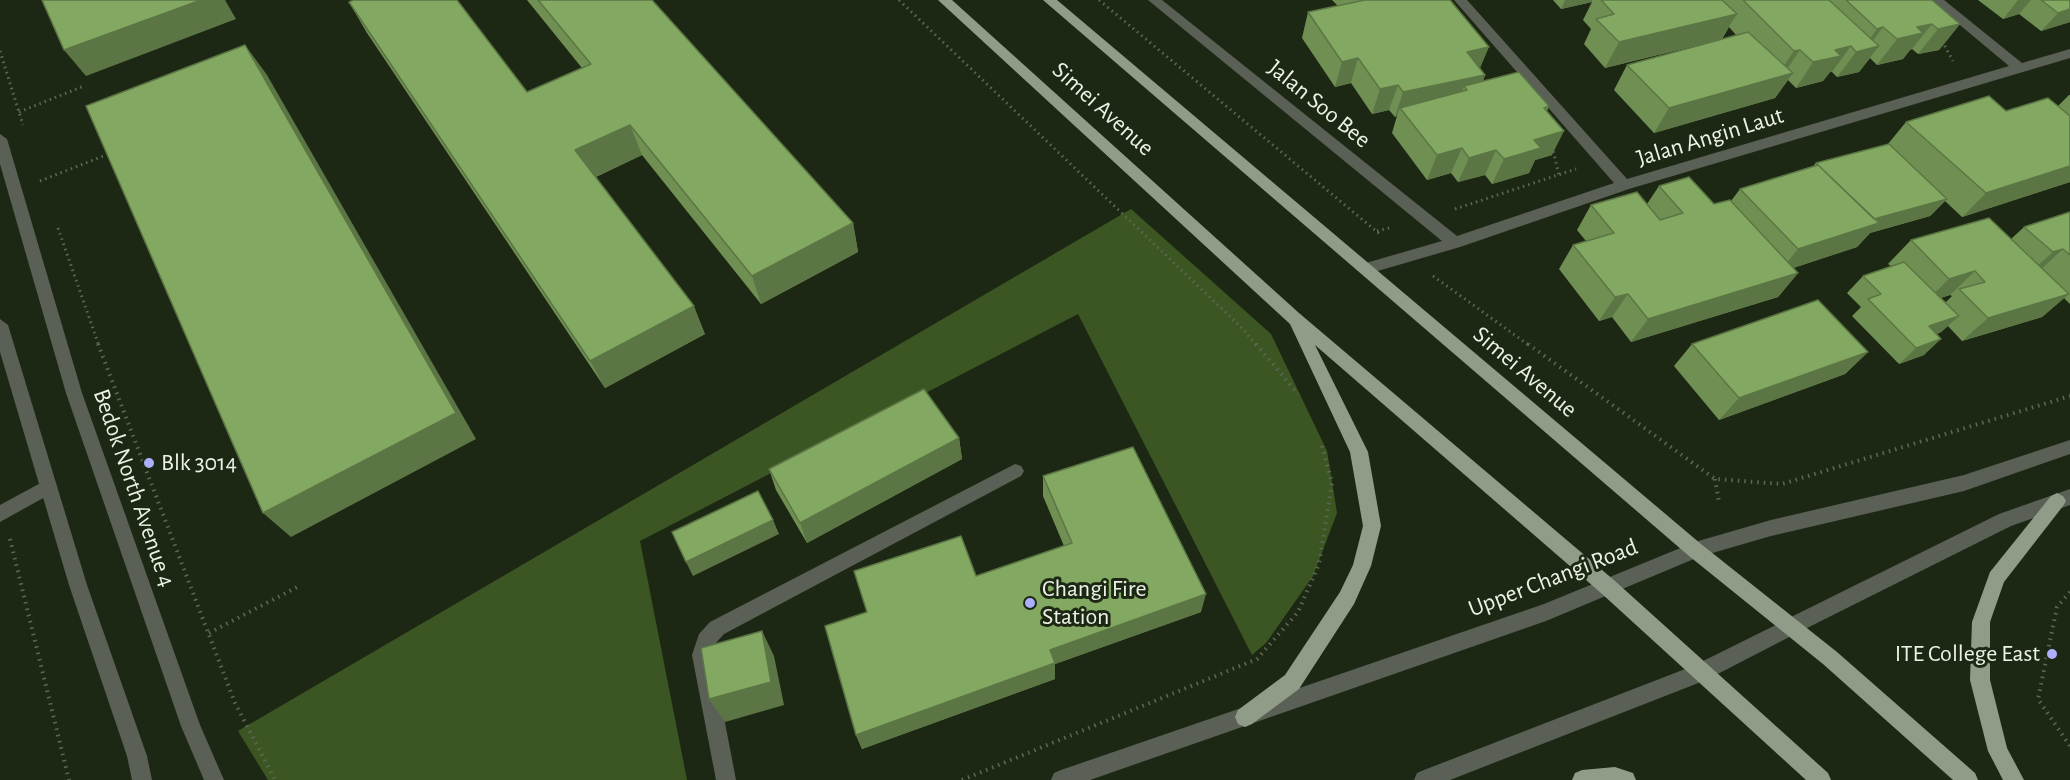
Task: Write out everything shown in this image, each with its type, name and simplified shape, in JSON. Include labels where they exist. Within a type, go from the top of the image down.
[{"type":"main road","name":"Simei Avenue","points":[[944,0],[1293,317],[1608,587],[1700,673],[1821,780]]},
{"type":"main road","name":"Simei Avenue","points":[[1049,0],[1695,550],[1792,626],[1968,780]]},
{"type":"main road","points":[[1245,717],[1292,682],[1347,598],[1362,566],[1372,526],[1359,452],[1293,317]]},
{"type":"main road","points":[[2014,780],[1998,751],[1980,680],[1981,622],[1996,578],[2064,499]]},
{"type":"main road","points":[[1582,780],[1615,777],[1626,780]]},
{"type":"street","name":"Jalan Soo Bee","points":[[1154,0],[1455,243]]},
{"type":"street","points":[[1460,0],[1624,185]]},
{"type":"street","points":[[1936,0],[2020,68]]},
{"type":"street","name":"Jalan Angin Laut","points":[[1364,269],[1455,243],[1624,185],[2070,53]]},
{"type":"street","name":"Bedok North Avenue 4","points":[[0,140],[74,393],[190,726],[214,780]]},
{"type":"street","points":[[0,325],[48,488],[137,756],[142,780]]},
{"type":"street","name":"Upper Changi Road","points":[[1061,780],[1546,612],[1695,550],[1771,528],[1964,483],[2070,447]]},
{"type":"street","points":[[726,780],[702,655],[705,640],[717,628],[1015,471]]},
{"type":"street","points":[[2,513],[48,488]]},
{"type":"street","points":[[1424,780],[1700,673],[2006,520],[2064,499]]},
{"type":"path","points":[[898,0],[1242,328],[1305,402]]},
{"type":"path","points":[[1099,0],[1406,257],[1715,479],[1782,484],[2070,396]]},
{"type":"path","points":[[1939,37],[1955,64]]},
{"type":"path","points":[[0,51],[25,132]]},
{"type":"path","points":[[19,112],[84,86]]},
{"type":"path","points":[[40,182],[112,152]]},
{"type":"path","points":[[37,172],[44,193]]},
{"type":"path","points":[[57,226],[110,378],[235,703],[275,780]]},
{"type":"path","points":[[962,780],[1257,659],[1298,612],[1320,564],[1332,483],[1321,441]]},
{"type":"path","points":[[1715,479],[1719,502]]},
{"type":"path","points":[[2,513],[69,780]]},
{"type":"path","points":[[209,633],[301,585]]},
{"type":"path","points":[[2070,592],[2057,608],[2038,699],[2070,746]]},
{"type":"green space","points":[[1131,209],[1271,334],[1327,451],[1337,513],[1313,576],[1266,643],[1252,655],[1078,314],[640,541],[687,780],[268,780],[238,731]]},
{"type":"building","points":[[42,0],[201,0],[64,50]]},
{"type":"building","points":[[354,0],[457,0],[527,92],[591,64],[538,0],[652,0],[853,223],[752,276],[630,125],[575,150],[694,306],[590,361],[349,2]]},
{"type":"building","points":[[1365,0],[1450,0],[1489,47],[1467,52],[1485,75],[1403,92],[1398,85],[1380,89],[1358,58],[1342,62],[1308,12]]},
{"type":"building","points":[[1601,0],[1722,0],[1737,14],[1619,42],[1596,19],[1614,14]]},
{"type":"building","points":[[1743,0],[1829,0],[1879,46],[1856,52],[1851,46],[1835,50],[1841,56],[1813,62],[1800,50],[1794,51]]},
{"type":"building","points":[[1846,0],[1932,0],[1960,24],[1938,29],[1932,24],[1917,27],[1923,33],[1897,39],[1883,27],[1877,29]]},
{"type":"building","points":[[2041,0],[2070,0],[2070,9],[2058,13]]},
{"type":"building","points":[[1748,32],[1793,73],[1669,108],[1627,65]]},
{"type":"building","points":[[245,45],[456,413],[263,513],[86,106]]},
{"type":"building","points":[[1519,72],[1549,106],[1544,108],[1564,131],[1534,140],[1541,148],[1504,159],[1496,150],[1469,158],[1462,148],[1437,155],[1400,108],[1467,90],[1464,86]]},
{"type":"building","points":[[1989,96],[2006,111],[2048,98],[2070,116],[2070,166],[1986,193],[1906,122]]},
{"type":"building","points":[[1889,144],[1947,199],[1874,219],[1816,163]]},
{"type":"building","points":[[1818,165],[1879,223],[1798,249],[1740,189]]},
{"type":"building","points":[[1689,177],[1714,204],[1730,200],[1798,273],[1648,319],[1628,294],[1615,297],[1573,245],[1614,233],[1591,205],[1637,192],[1660,220],[1683,213],[1659,186]]},
{"type":"building","points":[[2070,212],[2070,255],[2063,249],[2053,252],[2024,227]]},
{"type":"building","points":[[1989,218],[2069,294],[1988,318],[1959,289],[1985,282],[1975,271],[1949,279],[1911,240]]},
{"type":"building","points":[[1904,262],[1959,316],[1929,326],[1941,339],[1916,348],[1868,299],[1881,294],[1863,276]]},
{"type":"building","points":[[1818,300],[1868,352],[1739,398],[1692,344]]},
{"type":"building","points":[[924,389],[959,438],[800,523],[769,469]]},
{"type":"building","name":"Changi Fire Station","points":[[1133,447],[1206,594],[1050,650],[1055,663],[856,735],[825,626],[867,612],[854,571],[961,536],[976,576],[1072,543],[1043,476]]},
{"type":"building","points":[[758,491],[773,520],[686,562],[672,532]]},
{"type":"building","points":[[762,631],[771,682],[709,699],[701,648]]},
{"type":"place","name":"Blk 3014","points":[[149,463]]},
{"type":"place","name":"Changi Fire Station","points":[[1030,603]]},
{"type":"place","name":"ITE College East","points":[[2052,654]]}]
